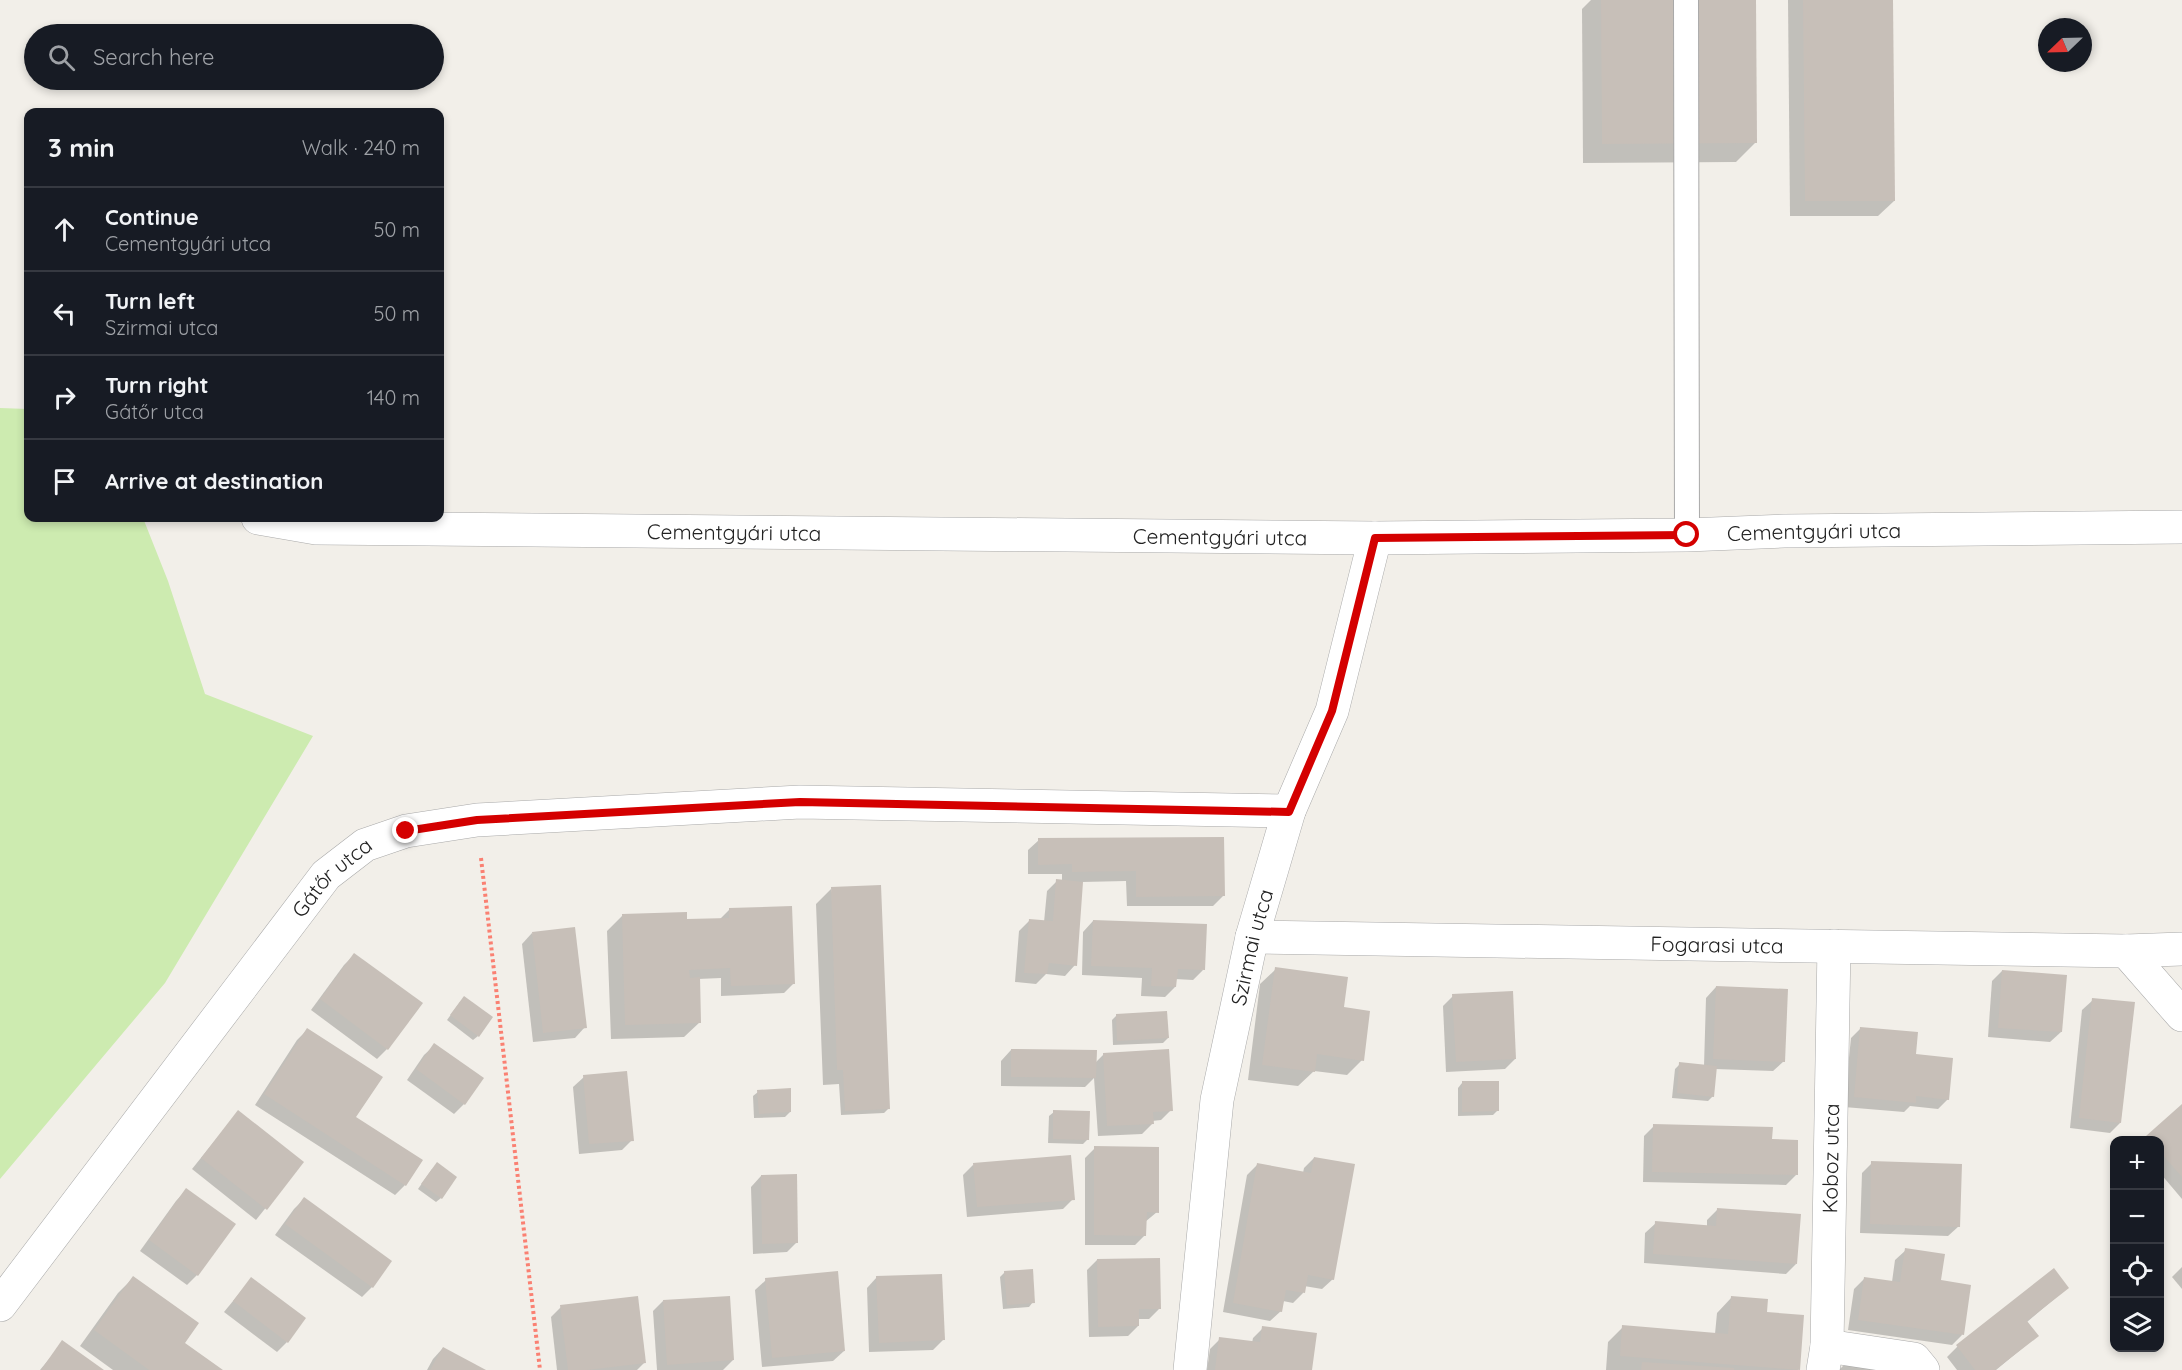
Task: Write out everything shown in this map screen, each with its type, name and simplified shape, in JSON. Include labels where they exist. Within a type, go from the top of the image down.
[{"type":"street","name":"Cementgyári utca","points":[[281,522],[316,528],[1375,538],[2182,527]]},
{"type":"street","name":"Szirmai utca","points":[[1190,1370],[1216,1100],[1252,937],[1289,812],[1332,711],[1375,538]]},
{"type":"street","name":"Gátőr utca","points":[[0,1305],[326,875],[365,845],[406,831],[477,820],[800,802],[1289,812]]},
{"type":"street","name":"Fogarasi utca","points":[[1252,937],[2127,951],[2182,949]]},
{"type":"street","name":"Koboz utca","points":[[1825,1358],[1834,946]]},
{"type":"street","points":[[2127,951],[2182,1015]]},
{"type":"street","points":[[1825,1358],[1914,1359],[1923,1370]]},
{"type":"lane","points":[[1686,0],[1687,535]]},
{"type":"path","points":[[477,820],[540,1370]]},
{"type":"green space","points":[[0,408],[24,409],[24,522],[145,522],[168,581],[205,694],[313,736],[165,983],[0,1179]]},
{"type":"building","points":[[1601,0],[1756,0],[1757,143],[1602,144]]},
{"type":"building","points":[[1803,0],[1893,0],[1895,201],[1805,201]]},
{"type":"building","points":[[1224,837],[1225,896],[1136,897],[1136,871],[1072,872],[1072,864],[1038,865],[1038,838]]},
{"type":"building","points":[[1056,879],[1083,882],[1077,966],[1049,963],[1047,974],[1024,973],[1029,919],[1053,921]]},
{"type":"building","points":[[881,885],[890,1109],[845,1111],[843,1070],[837,1070],[831,887]]},
{"type":"building","points":[[792,906],[795,984],[731,986],[730,968],[689,970],[690,978],[700,977],[701,1023],[625,1025],[622,914],[687,912],[687,919],[729,918],[729,908]]},
{"type":"building","points":[[1093,920],[1207,924],[1205,970],[1178,969],[1176,987],[1151,986],[1152,968],[1091,966]]},
{"type":"building","points":[[575,927],[587,1028],[543,1033],[532,932]]},
{"type":"building","points":[[354,953],[423,1003],[388,1050],[320,999]]},
{"type":"building","points":[[1275,967],[1348,977],[1344,1007],[1370,1011],[1364,1061],[1317,1054],[1315,1072],[1262,1065]]},
{"type":"building","points":[[2002,970],[2067,975],[2062,1032],[1998,1028]]},
{"type":"building","points":[[1716,986],[1788,989],[1785,1062],[1713,1059]]},
{"type":"building","points":[[1513,991],[1516,1059],[1456,1062],[1452,994]]},
{"type":"building","points":[[464,996],[493,1017],[479,1037],[450,1015]]},
{"type":"building","points":[[2092,998],[2135,1002],[2121,1123],[2079,1118]]},
{"type":"building","points":[[1167,1011],[1169,1038],[1117,1041],[1116,1014]]},
{"type":"building","points":[[1860,1027],[1918,1032],[1916,1054],[1953,1058],[1949,1100],[1916,1096],[1916,1103],[1854,1097]]},
{"type":"building","points":[[307,1028],[383,1077],[356,1117],[423,1160],[406,1186],[264,1094]]},
{"type":"building","points":[[434,1043],[484,1078],[465,1105],[416,1069]]},
{"type":"building","points":[[1011,1049],[1097,1050],[1096,1078],[1011,1077]]},
{"type":"building","points":[[1169,1049],[1173,1111],[1153,1112],[1154,1124],[1107,1126],[1103,1053]]},
{"type":"building","points":[[1679,1062],[1717,1066],[1714,1097],[1677,1093]]},
{"type":"building","points":[[627,1071],[634,1141],[589,1144],[583,1075]]},
{"type":"building","points":[[1462,1081],[1499,1081],[1499,1111],[1462,1112]]},
{"type":"building","points":[[791,1088],[791,1112],[759,1114],[757,1090]]},
{"type":"building","points":[[2182,1104],[2182,1177],[2164,1157],[2164,1136],[2146,1136]]},
{"type":"building","points":[[238,1110],[304,1162],[267,1210],[201,1158]]},
{"type":"building","points":[[1053,1110],[1090,1111],[1089,1140],[1053,1139]]},
{"type":"building","points":[[1653,1124],[1773,1127],[1772,1139],[1798,1140],[1798,1175],[1652,1172]]},
{"type":"building","points":[[1094,1146],[1159,1147],[1159,1213],[1147,1212],[1146,1236],[1094,1235]]},
{"type":"building","points":[[1071,1155],[1075,1200],[977,1207],[973,1163]]},
{"type":"building","points":[[1314,1157],[1355,1164],[1334,1280],[1308,1275],[1305,1293],[1286,1290],[1282,1312],[1233,1303],[1257,1163],[1311,1173]]},
{"type":"building","points":[[1871,1161],[1962,1164],[1960,1227],[1870,1224]]},
{"type":"building","points":[[437,1162],[457,1177],[442,1199],[421,1184]]},
{"type":"building","points":[[797,1174],[798,1243],[762,1244],[761,1175]]},
{"type":"building","points":[[186,1188],[236,1224],[198,1276],[149,1240]]},
{"type":"building","points":[[304,1197],[392,1261],[373,1288],[285,1224]]},
{"type":"building","points":[[1717,1208],[1801,1214],[1797,1264],[1653,1254],[1655,1221],[1716,1226]]},
{"type":"building","points":[[1905,1248],[1945,1254],[1941,1280],[1971,1285],[1964,1335],[1858,1320],[1864,1277],[1900,1282]]},
{"type":"building","points":[[1160,1258],[1161,1309],[1139,1309],[1139,1326],[1098,1327],[1097,1259]]},
{"type":"building","points":[[2054,1268],[2069,1288],[2027,1321],[2039,1336],[1995,1370],[1975,1370],[1956,1345]]},
{"type":"building","points":[[1033,1269],[1035,1303],[1007,1305],[1004,1271]]},
{"type":"building","points":[[838,1271],[845,1351],[772,1358],[765,1278]]},
{"type":"building","points":[[942,1274],[945,1340],[879,1343],[876,1276]]},
{"type":"building","points":[[133,1276],[199,1323],[185,1343],[223,1370],[149,1370],[94,1330]]},
{"type":"building","points":[[251,1277],[306,1318],[288,1343],[233,1301]]},
{"type":"building","points":[[638,1296],[646,1363],[568,1370],[560,1305]]},
{"type":"building","points":[[730,1296],[734,1360],[667,1365],[663,1300]]},
{"type":"building","points":[[1731,1296],[1768,1299],[1767,1312],[1804,1315],[1800,1370],[1620,1356],[1622,1325],[1728,1334]]},
{"type":"building","points":[[1262,1326],[1317,1333],[1312,1370],[1215,1370],[1219,1337],[1260,1342]]},
{"type":"building","points":[[62,1340],[104,1370],[41,1370]]},
{"type":"building","points":[[443,1347],[486,1370],[430,1370]]},
{"type":"building","points":[[1642,1362],[1734,1368],[1734,1370],[1641,1370]]},
{"type":"route","points":[[406,831],[477,820],[800,802],[1289,812],[1332,711],[1375,538],[1687,535]]}]
